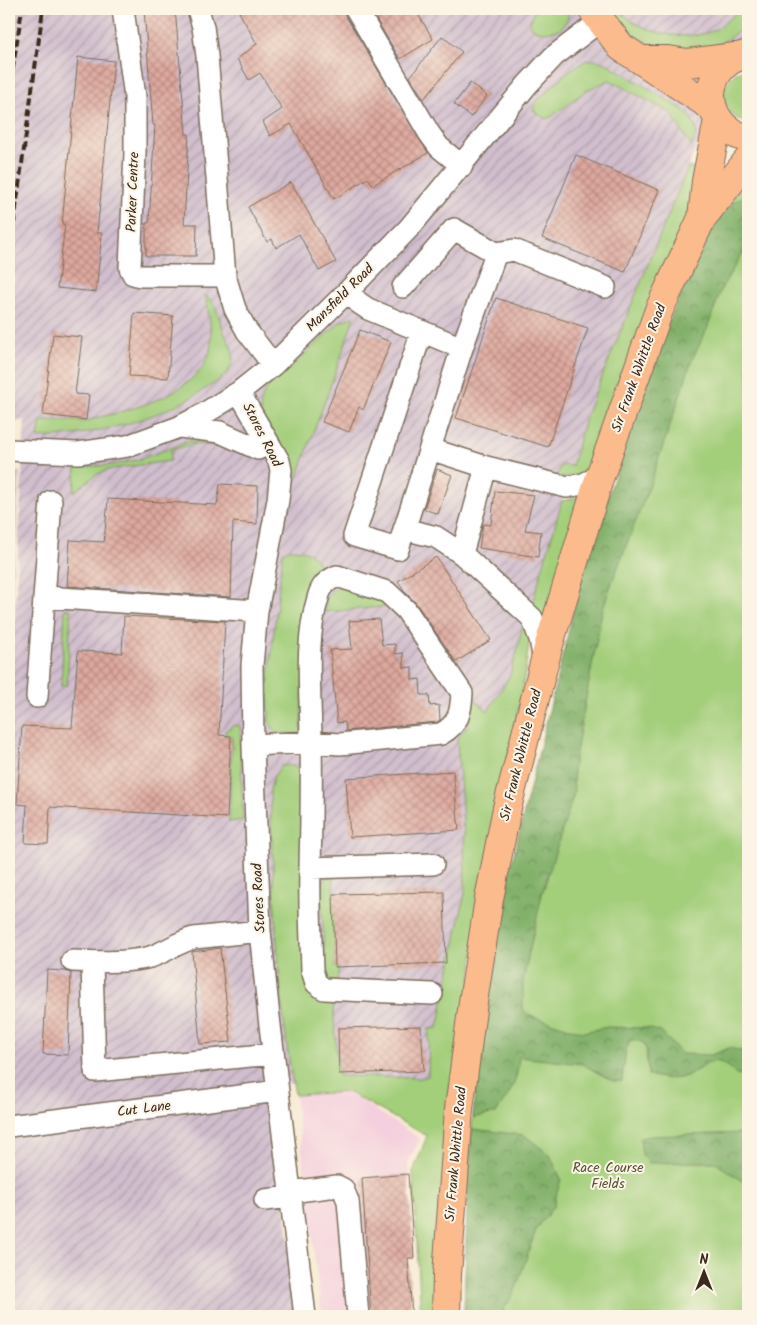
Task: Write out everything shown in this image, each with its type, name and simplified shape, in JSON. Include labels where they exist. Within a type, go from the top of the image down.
[{"type":"main road","name":"Mansfield Road","points":[[596,15],[621,46],[715,113],[727,130],[748,138]]},
{"type":"main road","points":[[642,60],[668,60],[688,63],[742,56]]},
{"type":"main road","name":"Sir Frank Whittle Road","points":[[702,218],[715,113],[711,95],[713,84],[718,73],[726,64],[742,56]]},
{"type":"main road","name":"Sir Frank Whittle Road","points":[[446,1316],[447,1275],[458,1121],[473,1002],[491,890],[507,808],[544,662],[600,476],[659,310],[702,218],[748,160]]},
{"type":"street","points":[[198,9],[203,27],[207,56],[225,276],[235,309],[246,331],[273,365]]},
{"type":"street","points":[[356,9],[429,133],[439,147],[462,166]]},
{"type":"street","name":"Parker Centre","points":[[124,13],[135,98],[135,153],[130,268],[133,274],[140,276],[225,276]]},
{"type":"street","name":"Mansfield Road","points":[[9,450],[78,453],[127,446],[180,427],[234,395],[273,365],[410,227],[527,85],[596,15]]},
{"type":"street","points":[[402,287],[454,229],[496,253],[514,250],[605,287]]},
{"type":"street","points":[[422,331],[354,536],[398,549],[462,348],[496,253]]},
{"type":"street","points":[[348,291],[359,303],[368,309],[462,348]]},
{"type":"street","name":"Stores Road","points":[[234,395],[258,449],[280,480]]},
{"type":"street","name":"Stores Road","points":[[234,395],[279,461],[281,470],[278,500],[257,611],[252,665],[253,745],[260,931],[305,1316]]},
{"type":"street","points":[[180,427],[220,432],[258,449]]},
{"type":"street","points":[[430,449],[486,467],[567,488],[583,484],[600,476]]},
{"type":"street","points":[[462,554],[486,467]]},
{"type":"street","points":[[37,697],[51,501]]},
{"type":"street","points":[[404,529],[436,537],[462,554],[532,618],[540,639],[544,662]]},
{"type":"street","points":[[253,745],[311,742],[340,744],[442,734],[451,729],[457,720],[461,708],[462,693],[406,610],[387,592],[337,576],[326,580],[318,596],[311,630],[311,742],[310,868],[312,970],[316,983],[324,989],[432,994]]},
{"type":"street","points":[[45,597],[257,611]]},
{"type":"street","points":[[310,868],[433,864]]},
{"type":"street","points":[[260,931],[184,940],[160,954],[148,958],[82,962],[95,1071],[273,1054]]},
{"type":"street","name":"Cut Lane","points":[[9,1126],[278,1091]]},
{"type":"street","points":[[265,1200],[337,1186],[343,1189],[348,1201],[358,1316]]},
{"type":"shaded area","points":[[9,9],[748,9],[748,20],[585,418],[498,725],[443,1094],[328,1081],[272,1085],[297,1316],[9,1316],[9,721],[25,420],[9,423]]},
{"type":"shaded area","points":[[9,471],[20,472],[9,634]]},
{"type":"shaded area","points":[[348,1092],[420,1139],[408,1161],[414,1258],[408,1259],[412,1316],[322,1316],[295,1095]]},
{"type":"green space","points":[[535,9],[568,9],[568,18],[561,29],[548,32],[540,31],[529,25]]},
{"type":"green space","points":[[610,9],[619,9],[627,17],[650,30],[678,36],[692,36],[716,29],[739,11],[748,9],[748,23],[729,39],[716,45],[701,49],[671,49],[656,46],[630,32],[619,22]]},
{"type":"green space","points":[[587,60],[606,63],[682,109],[691,117],[697,132],[691,146],[671,113],[609,80],[587,90],[551,117],[545,119],[533,110],[535,103],[569,71]]},
{"type":"green space","points":[[748,68],[747,123],[730,112],[724,95],[730,79],[738,72]]},
{"type":"green space","points":[[688,167],[700,171],[694,198],[591,466],[582,476],[556,478],[561,465],[572,466],[585,418]]},
{"type":"green space","name":"Race Course Fields","points":[[748,178],[748,1316],[464,1316],[468,1177],[477,1066],[505,890],[713,235],[738,191]]},
{"type":"green space","points":[[746,195],[748,196],[748,244],[722,287],[707,329],[692,360],[648,490],[602,611],[573,769],[574,793],[542,894],[523,981],[523,1009],[530,1016],[583,1032],[607,1027],[648,1028],[661,1032],[682,1054],[711,1055],[729,1048],[748,1052],[748,1076],[736,1075],[729,1067],[717,1062],[711,1062],[682,1078],[648,1075],[644,1043],[632,1039],[626,1049],[622,1081],[613,1081],[582,1064],[519,1057],[517,1074],[512,1087],[496,1113],[473,1118],[477,1066],[505,890],[587,556],[669,321],[711,224],[730,204]]},
{"type":"green space","points":[[205,295],[215,307],[233,353],[229,370],[223,377],[186,400],[146,418],[104,430],[38,438],[41,421],[87,421],[151,402],[178,389],[190,380],[200,370],[207,358],[211,345]]},
{"type":"green space","points":[[354,316],[296,481],[287,455],[263,417],[260,408],[262,398],[266,389],[340,322]]},
{"type":"green space","points":[[190,441],[199,441],[211,445],[193,444],[171,450],[170,461],[111,469],[97,474],[74,492],[76,467],[112,465],[137,460]]},
{"type":"green space","points":[[582,496],[543,627],[533,601],[562,501]]},
{"type":"green space","points":[[288,549],[306,552],[313,556],[319,564],[306,613],[301,734],[278,734],[269,723],[268,684],[283,552]]},
{"type":"green space","points":[[340,586],[354,587],[392,606],[325,612],[328,596]]},
{"type":"green space","points":[[65,609],[71,610],[67,685],[61,686]]},
{"type":"green space","points":[[523,623],[530,638],[522,691],[478,909],[437,1316],[421,1316],[413,1172],[427,1136],[348,1092],[295,1095],[280,980],[270,789],[274,776],[281,766],[289,765],[295,767],[305,777],[307,987],[320,1001],[333,1004],[338,1076],[421,1078],[428,1076],[429,1029],[438,1028],[465,893],[464,832],[457,739],[468,725],[473,698],[488,711],[509,677]]},
{"type":"green space","points":[[234,725],[240,726],[243,820],[229,822],[232,736],[225,736],[225,731]]},
{"type":"green space","points":[[333,874],[335,967],[339,967],[337,982],[327,980],[325,973],[321,887],[324,880]]},
{"type":"green space","points":[[472,1129],[524,1135],[550,1155],[561,1179],[553,1207],[536,1230],[515,1291],[504,1309],[503,1316],[464,1316],[468,1177]]},
{"type":"green space","points":[[743,1133],[748,1140],[748,1185],[714,1162],[649,1163],[642,1154],[640,1138],[650,1136]]},
{"type":"building","points":[[144,9],[175,9],[186,134],[189,134],[184,224],[197,224],[196,256],[146,256],[146,223],[149,223],[155,125],[153,125]]},
{"type":"building","points":[[246,9],[344,9],[345,15],[428,153],[373,185],[368,178],[334,199],[291,124],[270,136],[263,122],[282,109],[260,73],[249,80],[237,59],[257,44],[239,12]]},
{"type":"building","points":[[370,9],[415,9],[433,39],[400,59]]},
{"type":"building","points":[[442,36],[462,52],[424,99],[410,77]]},
{"type":"building","points":[[78,57],[114,61],[97,233],[102,233],[96,292],[57,288],[65,225],[62,224]]},
{"type":"building","points":[[470,83],[487,96],[471,117],[454,104]]},
{"type":"building","points":[[576,155],[659,190],[625,272],[542,238]]},
{"type":"building","points":[[291,182],[336,262],[319,271],[299,234],[276,248],[272,239],[267,242],[248,207]]},
{"type":"building","points":[[496,298],[588,328],[548,447],[456,418]]},
{"type":"building","points":[[134,313],[173,316],[168,378],[129,376]]},
{"type":"building","points":[[360,330],[391,342],[363,410],[359,407],[349,432],[322,422]]},
{"type":"building","points":[[53,334],[82,337],[75,394],[89,395],[86,420],[43,415]]},
{"type":"building","points":[[437,469],[452,475],[438,514],[424,509]]},
{"type":"building","points":[[220,484],[258,486],[257,524],[233,522],[231,597],[67,586],[70,540],[104,542],[108,499],[217,505]]},
{"type":"building","points":[[495,491],[534,495],[525,530],[541,532],[538,557],[479,548],[483,524],[491,525]]},
{"type":"building","points":[[436,557],[491,640],[456,662],[416,603],[398,581]]},
{"type":"building","points":[[124,616],[225,621],[219,735],[231,736],[227,818],[50,807],[48,844],[25,843],[27,805],[17,804],[22,726],[72,728],[78,651],[122,653]]},
{"type":"building","points":[[379,619],[382,645],[395,644],[395,654],[403,653],[404,668],[412,667],[412,680],[420,679],[421,695],[429,695],[430,706],[439,705],[440,720],[437,722],[346,731],[345,722],[337,723],[330,650],[352,649],[349,621]]},
{"type":"building","points":[[453,771],[459,830],[350,837],[346,778]]},
{"type":"building","points":[[444,892],[446,963],[335,967],[333,894]]},
{"type":"building","points":[[220,948],[231,1042],[200,1044],[192,952]]},
{"type":"building","points":[[47,970],[71,973],[68,1055],[43,1054]]},
{"type":"building","points":[[421,1026],[424,1071],[339,1074],[338,1028]]},
{"type":"building","points":[[408,1174],[414,1258],[408,1258],[412,1316],[371,1316],[362,1178]]},
{"type":"railway","points":[[9,93],[22,9]]},
{"type":"railway","points":[[9,259],[43,9]]}]
